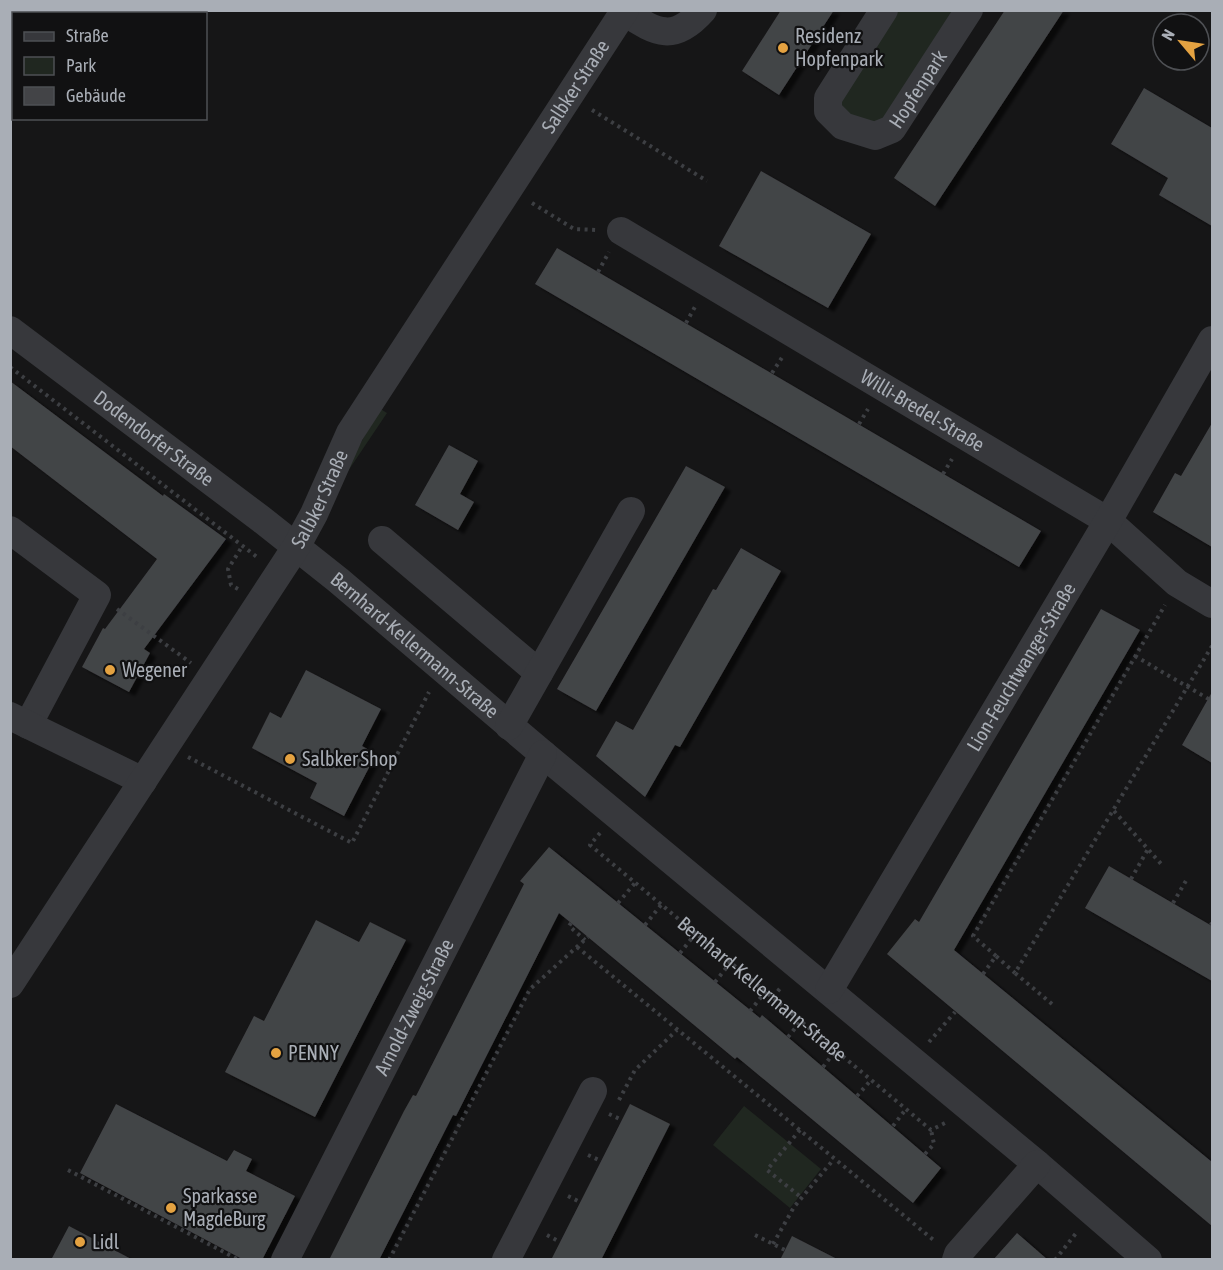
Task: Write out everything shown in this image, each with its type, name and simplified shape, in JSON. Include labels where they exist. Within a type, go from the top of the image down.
[{"type":"street","points":[[624,11],[653,30],[672,32],[692,22],[703,10]]},
{"type":"street","name":"Hopfenpark","points":[[884,10],[828,98],[828,111],[843,126],[875,136],[892,129],[969,10]]},
{"type":"street","name":"Salbker Straße","points":[[10,984],[296,547],[314,514],[350,433],[624,11]]},
{"type":"street","name":"Willi-Bredel-Straße","points":[[621,231],[1108,521],[1177,583],[1212,604]]},
{"type":"street","name":"Dodendorfer Straße","points":[[10,330],[296,547]]},
{"type":"street","name":"Lion-Feuchtwanger-Straße","points":[[829,990],[1108,521],[1212,340]]},
{"type":"street","points":[[509,726],[631,511]]},
{"type":"street","points":[[10,530],[97,595],[20,721],[143,781]]},
{"type":"street","points":[[382,540],[539,673]]},
{"type":"street","name":"Bernhard-Kellermann-Straße","points":[[296,547],[1037,1164],[1148,1260]]},
{"type":"street","name":"Arnold-Zweig-Straße","points":[[285,1260],[543,754]]},
{"type":"street","points":[[506,1260],[593,1091]]},
{"type":"street","points":[[956,1259],[1037,1164]]},
{"type":"path","points":[[592,110],[707,181]]},
{"type":"path","points":[[532,203],[574,229]]},
{"type":"path","points":[[10,367],[262,561]]},
{"type":"path","points":[[243,545],[228,569],[231,585],[243,593]]},
{"type":"path","points":[[1052,1004],[973,936],[1177,583]]},
{"type":"path","points":[[97,595],[194,665]]},
{"type":"path","points":[[1015,973],[1212,646]]},
{"type":"path","points":[[1135,656],[1212,701]]},
{"type":"path","points":[[166,746],[352,843],[441,668]]},
{"type":"path","points":[[1114,811],[1162,865]]},
{"type":"path","name":"Bernhard-Kellermann-Straße","points":[[616,815],[590,845],[931,1130]]},
{"type":"path","points":[[1131,879],[1148,849]]},
{"type":"path","points":[[1173,903],[1187,879]]},
{"type":"path","points":[[618,903],[635,883]]},
{"type":"path","points":[[645,925],[661,905]]},
{"type":"path","points":[[389,1260],[530,988],[587,939],[569,926],[571,923]]},
{"type":"path","points":[[680,953],[696,933]]},
{"type":"path","points":[[577,947],[956,1259]]},
{"type":"path","points":[[983,974],[996,956]]},
{"type":"path","points":[[715,982],[731,962]]},
{"type":"path","points":[[750,1011],[766,991]]},
{"type":"path","points":[[913,1061],[955,1012]]},
{"type":"path","points":[[788,1037],[801,1022]]},
{"type":"path","points":[[621,1098],[635,1070],[677,1030]]},
{"type":"path","points":[[823,1067],[836,1050]]},
{"type":"path","points":[[857,1096],[871,1080]]},
{"type":"path","points":[[893,1126],[906,1109]]},
{"type":"path","points":[[925,1154],[934,1144],[931,1130],[971,1109]]},
{"type":"path","points":[[800,1130],[767,1170],[802,1198]]},
{"type":"path","points":[[773,1244],[794,1207],[834,1159]]},
{"type":"path","points":[[68,1170],[239,1260]]},
{"type":"path","points":[[1055,1260],[1094,1213]]},
{"type":"path","points":[[755,1235],[785,1250]]},
{"type":"green space","points":[[896,11],[954,11],[884,118],[869,128],[839,106]]},
{"type":"green space","points":[[379,408],[387,413],[340,483]]},
{"type":"green space","points":[[744,1106],[821,1169],[790,1208],[713,1145]]},
{"type":"building","name":"Residenz Hopfenpark","points":[[781,10],[834,10],[779,95],[742,71]]},
{"type":"building","points":[[1005,10],[1064,10],[935,206],[894,178]]},
{"type":"building","points":[[1144,88],[1212,128],[1212,226],[1159,195],[1168,178],[1111,144]]},
{"type":"building","points":[[761,171],[871,234],[828,308],[719,246]]},
{"type":"building","points":[[557,248],[1041,531],[1019,567],[535,284]]},
{"type":"building","points":[[10,381],[163,496],[164,494],[226,539],[144,649],[150,653],[129,692],[82,667],[103,628],[105,629],[157,559],[10,446]]},
{"type":"building","points":[[1212,423],[1212,547],[1153,512],[1175,473],[1181,476]]},
{"type":"building","points":[[449,445],[478,461],[460,494],[474,502],[458,530],[415,505]]},
{"type":"building","points":[[686,466],[725,487],[596,711],[557,689]]},
{"type":"building","points":[[741,548],[781,571],[680,747],[675,745],[645,797],[596,756],[616,721],[633,730],[713,589],[716,590]]},
{"type":"building","points":[[1101,609],[1140,630],[954,950],[1212,1162],[1212,1226],[887,954],[915,919],[919,922]]},
{"type":"building","points":[[306,670],[381,709],[362,746],[376,754],[344,816],[310,798],[317,783],[252,748],[270,712],[281,718]]},
{"type":"building","points":[[1212,692],[1212,763],[1182,745]]},
{"type":"building","points":[[549,847],[760,1018],[762,1015],[941,1168],[913,1203],[559,913],[456,1116],[453,1115],[379,1260],[329,1260],[404,1111],[413,1095],[416,1096],[524,884],[520,881]]},
{"type":"building","points":[[1109,866],[1212,926],[1212,981],[1085,908]]},
{"type":"building","points":[[316,920],[359,942],[370,922],[406,940],[315,1117],[225,1072],[254,1016],[264,1021]]},
{"type":"building","points":[[116,1104],[227,1161],[234,1150],[252,1159],[246,1171],[295,1196],[262,1260],[244,1260],[80,1173]]},
{"type":"building","points":[[630,1104],[670,1124],[601,1260],[551,1260]]},
{"type":"building","name":"Lidl","points":[[69,1226],[133,1260],[51,1260]]},
{"type":"building","points":[[1017,1233],[1048,1260],[993,1260]]},
{"type":"building","points":[[792,1236],[839,1260],[780,1260]]},
{"type":"place","name":"Residenz Hopfenpark","points":[[783,48]]},
{"type":"place","name":"Wegener","points":[[110,670]]},
{"type":"place","name":"Salbker Shop","points":[[290,759]]},
{"type":"place","name":"PENNY","points":[[276,1053]]},
{"type":"place","name":"Sparkasse MagdeBurg","points":[[171,1208]]},
{"type":"place","name":"Lidl","points":[[80,1242]]}]
